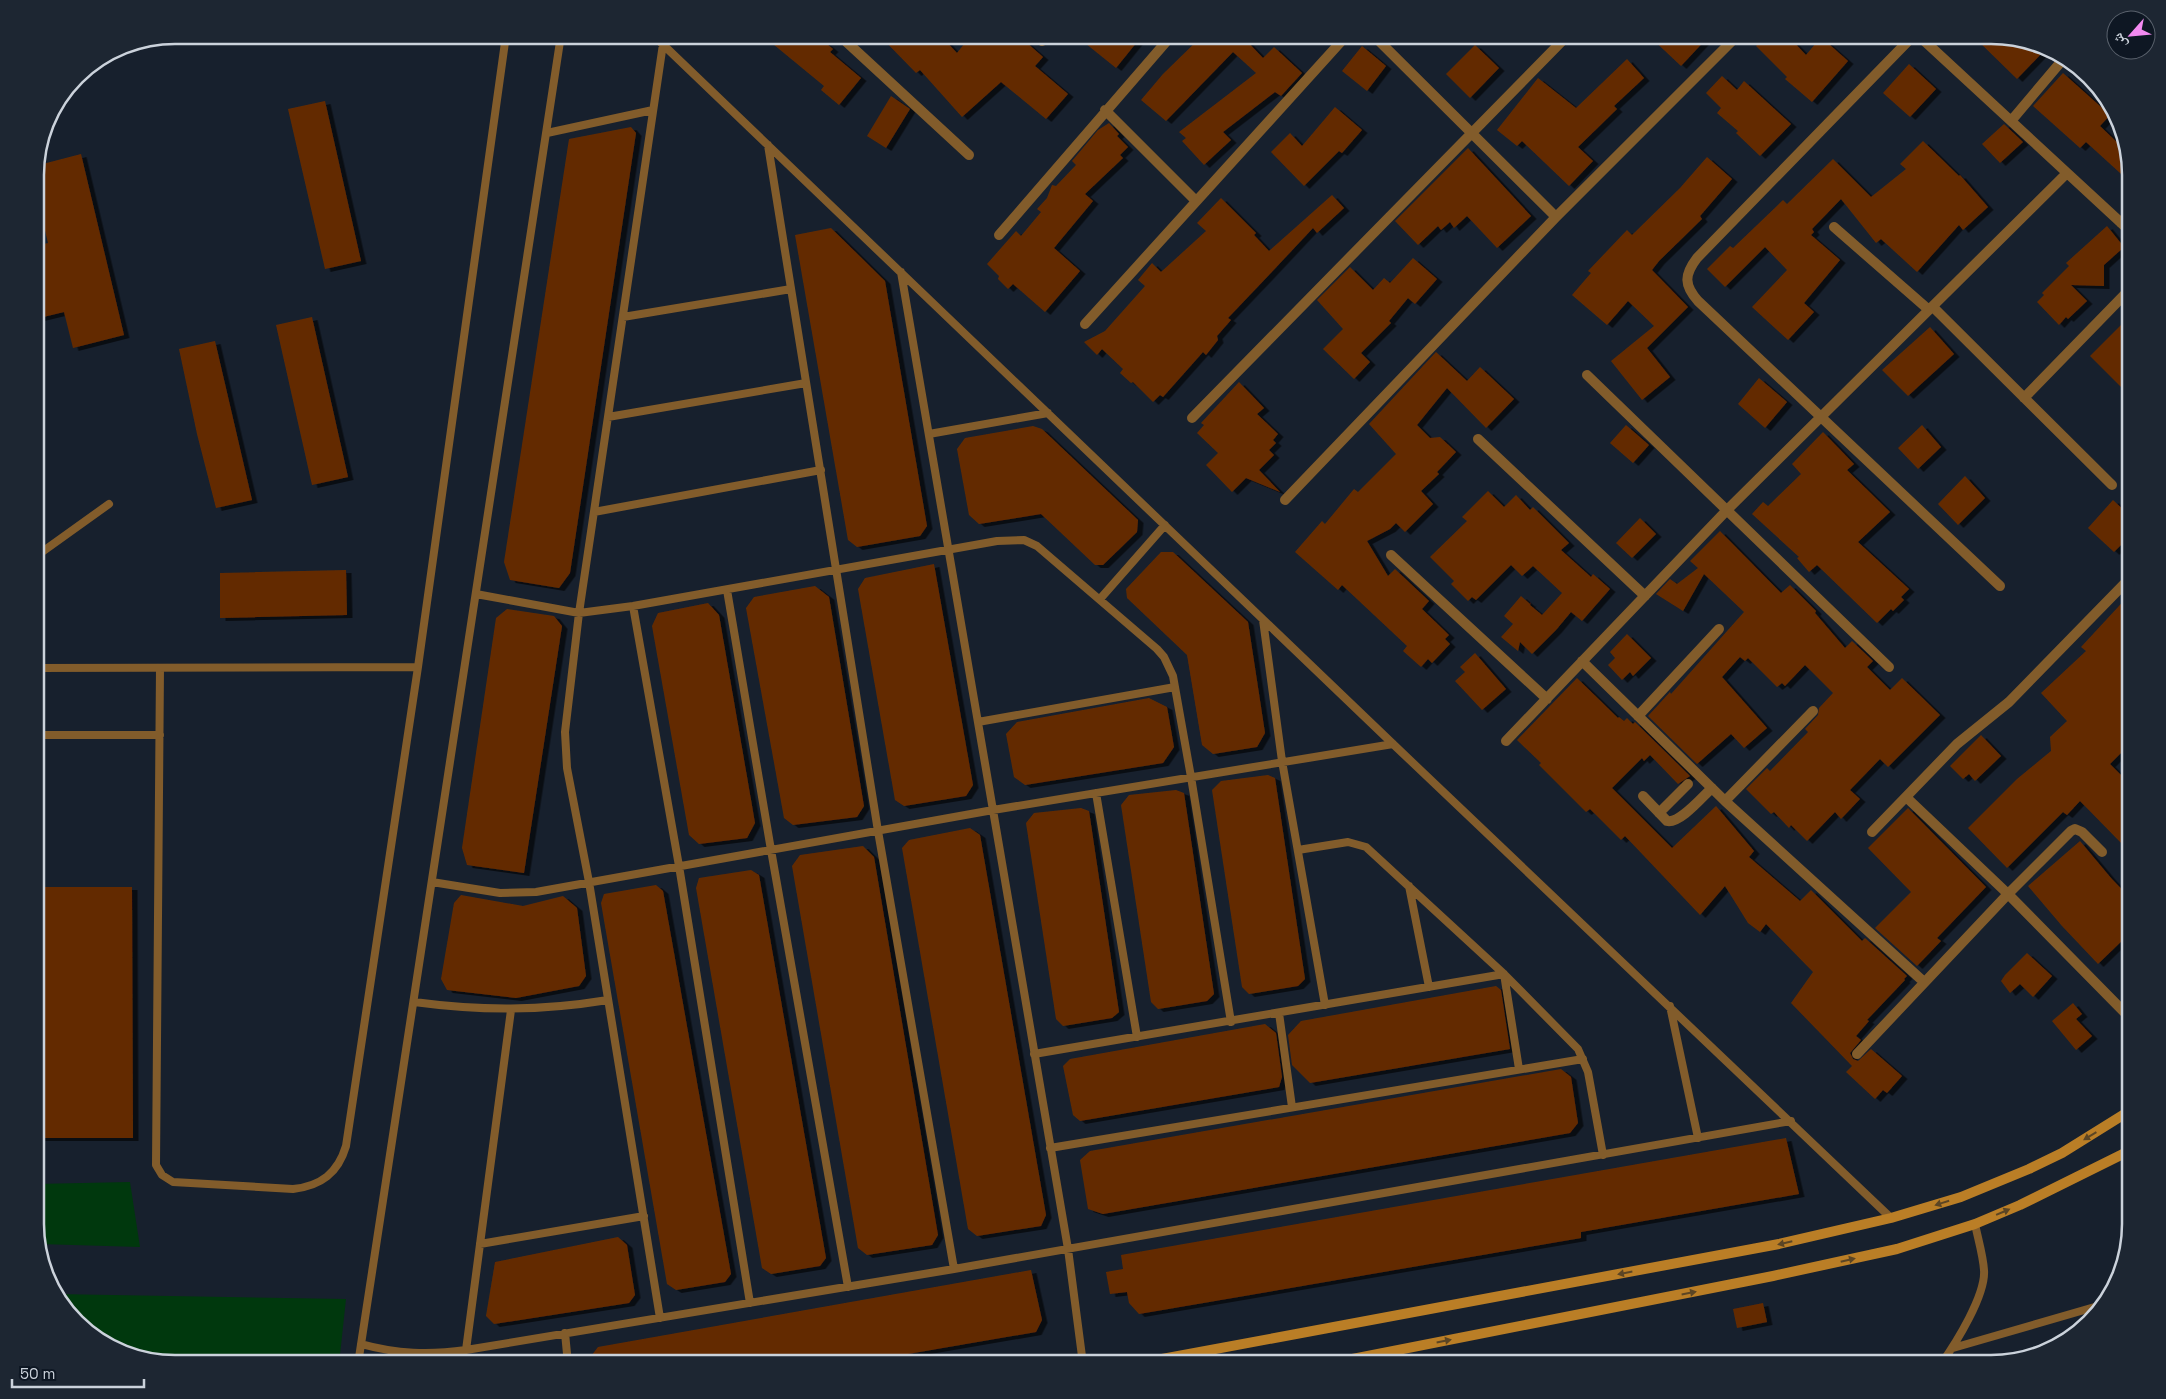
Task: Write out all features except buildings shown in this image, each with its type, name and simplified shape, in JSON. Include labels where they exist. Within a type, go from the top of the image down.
[{"type":"street","points":[[849,44],[969,155]]},
{"type":"street","points":[[999,235],[1164,44]]},
{"type":"street","points":[[1085,324],[1339,44]]},
{"type":"street","points":[[1382,44],[1556,217]]},
{"type":"street","points":[[1192,418],[1559,44]]},
{"type":"street","points":[[1285,500],[1556,217],[1729,44]]},
{"type":"street","points":[[1905,44],[1697,258],[1689,268],[1687,280],[1690,292],[1698,301],[2000,586]]},
{"type":"street","points":[[1928,44],[2121,223]]},
{"type":"street","points":[[2011,121],[2060,63]]},
{"type":"street","points":[[1105,110],[1196,201]]},
{"type":"street","points":[[1506,741],[1727,510],[2067,173]]},
{"type":"street","points":[[1834,227],[1931,309],[2112,485]]},
{"type":"street","points":[[2024,398],[2122,297]]},
{"type":"street","points":[[1587,375],[1889,666]]},
{"type":"street","points":[[1478,439],[1645,596]]},
{"type":"street","points":[[1391,555],[1546,699]]},
{"type":"street","points":[[1872,832],[1968,734],[2009,702],[2122,586]]},
{"type":"street","points":[[1638,716],[1719,629]]},
{"type":"street","points":[[1582,662],[1726,802],[1924,982]]},
{"type":"street","points":[[1726,802],[1813,711]]},
{"type":"street","points":[[1659,813],[1688,784]]},
{"type":"street","points":[[1643,796],[1667,821],[1675,822],[1712,788]]},
{"type":"street","points":[[1906,797],[2008,894],[2122,1010]]},
{"type":"street","points":[[1857,1054],[2008,894],[2072,831],[2075,829],[2082,832],[2102,852]]},
{"type":"street","points":[[1183,1355],[1779,1244],[1891,1218],[1961,1197],[2020,1173],[2062,1153],[2122,1116]]},
{"type":"street","points":[[1373,1355],[1773,1276],[1896,1249],[1975,1224],[2055,1189],[2122,1155]]},
{"type":"lane","points":[[160,668],[156,1166],[162,1175],[173,1182],[306,1188],[318,1184],[337,1168],[346,1146],[418,667],[505,44]]},
{"type":"lane","points":[[359,1355],[561,44]]},
{"type":"lane","points":[[660,1318],[589,882],[565,750],[566,714],[579,613],[663,44]]},
{"type":"lane","points":[[663,44],[1393,744],[1891,1218]]},
{"type":"lane","points":[[546,134],[654,110]]},
{"type":"lane","points":[[768,145],[878,831],[954,1269]]},
{"type":"lane","points":[[901,272],[1068,1249],[1082,1355]]},
{"type":"lane","points":[[623,317],[791,289]]},
{"type":"lane","points":[[608,417],[806,384]]},
{"type":"lane","points":[[929,434],[1048,413]]},
{"type":"lane","points":[[594,512],[821,470]]},
{"type":"lane","points":[[44,551],[109,504]]},
{"type":"lane","points":[[1100,599],[1165,525]]},
{"type":"lane","points":[[476,594],[579,613],[727,590],[997,541],[1024,540],[1037,546],[1157,649],[1169,666],[1175,687],[1191,777],[1231,1022]]},
{"type":"lane","points":[[727,590],[848,1287]]},
{"type":"lane","points":[[633,606],[679,866],[750,1303]]},
{"type":"lane","points":[[1264,620],[1282,762],[1325,1005]]},
{"type":"lane","points":[[44,668],[418,667]]},
{"type":"lane","points":[[978,722],[1175,687]]},
{"type":"lane","points":[[44,735],[160,735]]},
{"type":"lane","points":[[432,882],[481,891],[518,894],[993,810],[1393,744]]},
{"type":"lane","points":[[1096,793],[1137,1037]]},
{"type":"lane","points":[[1298,850],[1348,842],[1358,844],[1374,853],[1504,974],[1571,1042],[1583,1058],[1588,1072],[1603,1155]]},
{"type":"lane","points":[[1409,886],[1429,987]]},
{"type":"lane","points":[[1034,1054],[1231,1022],[1504,974]]},
{"type":"lane","points":[[1504,974],[1520,1069]]},
{"type":"lane","points":[[414,1002],[511,1010],[544,1009],[608,1000]]},
{"type":"lane","points":[[1670,1006],[1698,1138]]},
{"type":"lane","points":[[466,1350],[511,1010]]},
{"type":"lane","points":[[1279,1013],[1292,1107]]},
{"type":"lane","points":[[1050,1148],[1583,1058]]},
{"type":"lane","points":[[361,1344],[406,1354],[444,1353],[466,1350],[954,1269],[1791,1121]]},
{"type":"lane","points":[[480,1244],[644,1216]]},
{"type":"lane","points":[[1948,1355],[1983,1287],[1984,1269],[1975,1224]]},
{"type":"lane","points":[[1953,1348],[2092,1308]]},
{"type":"lane","points":[[565,1334],[567,1355]]},
{"type":"green space","points":[[130,1182],[140,1247],[45,1244],[44,1184]]},
{"type":"green space","points":[[64,1294],[346,1299],[340,1355],[175,1355],[149,1353],[117,1342],[88,1323],[76,1311]]}]
